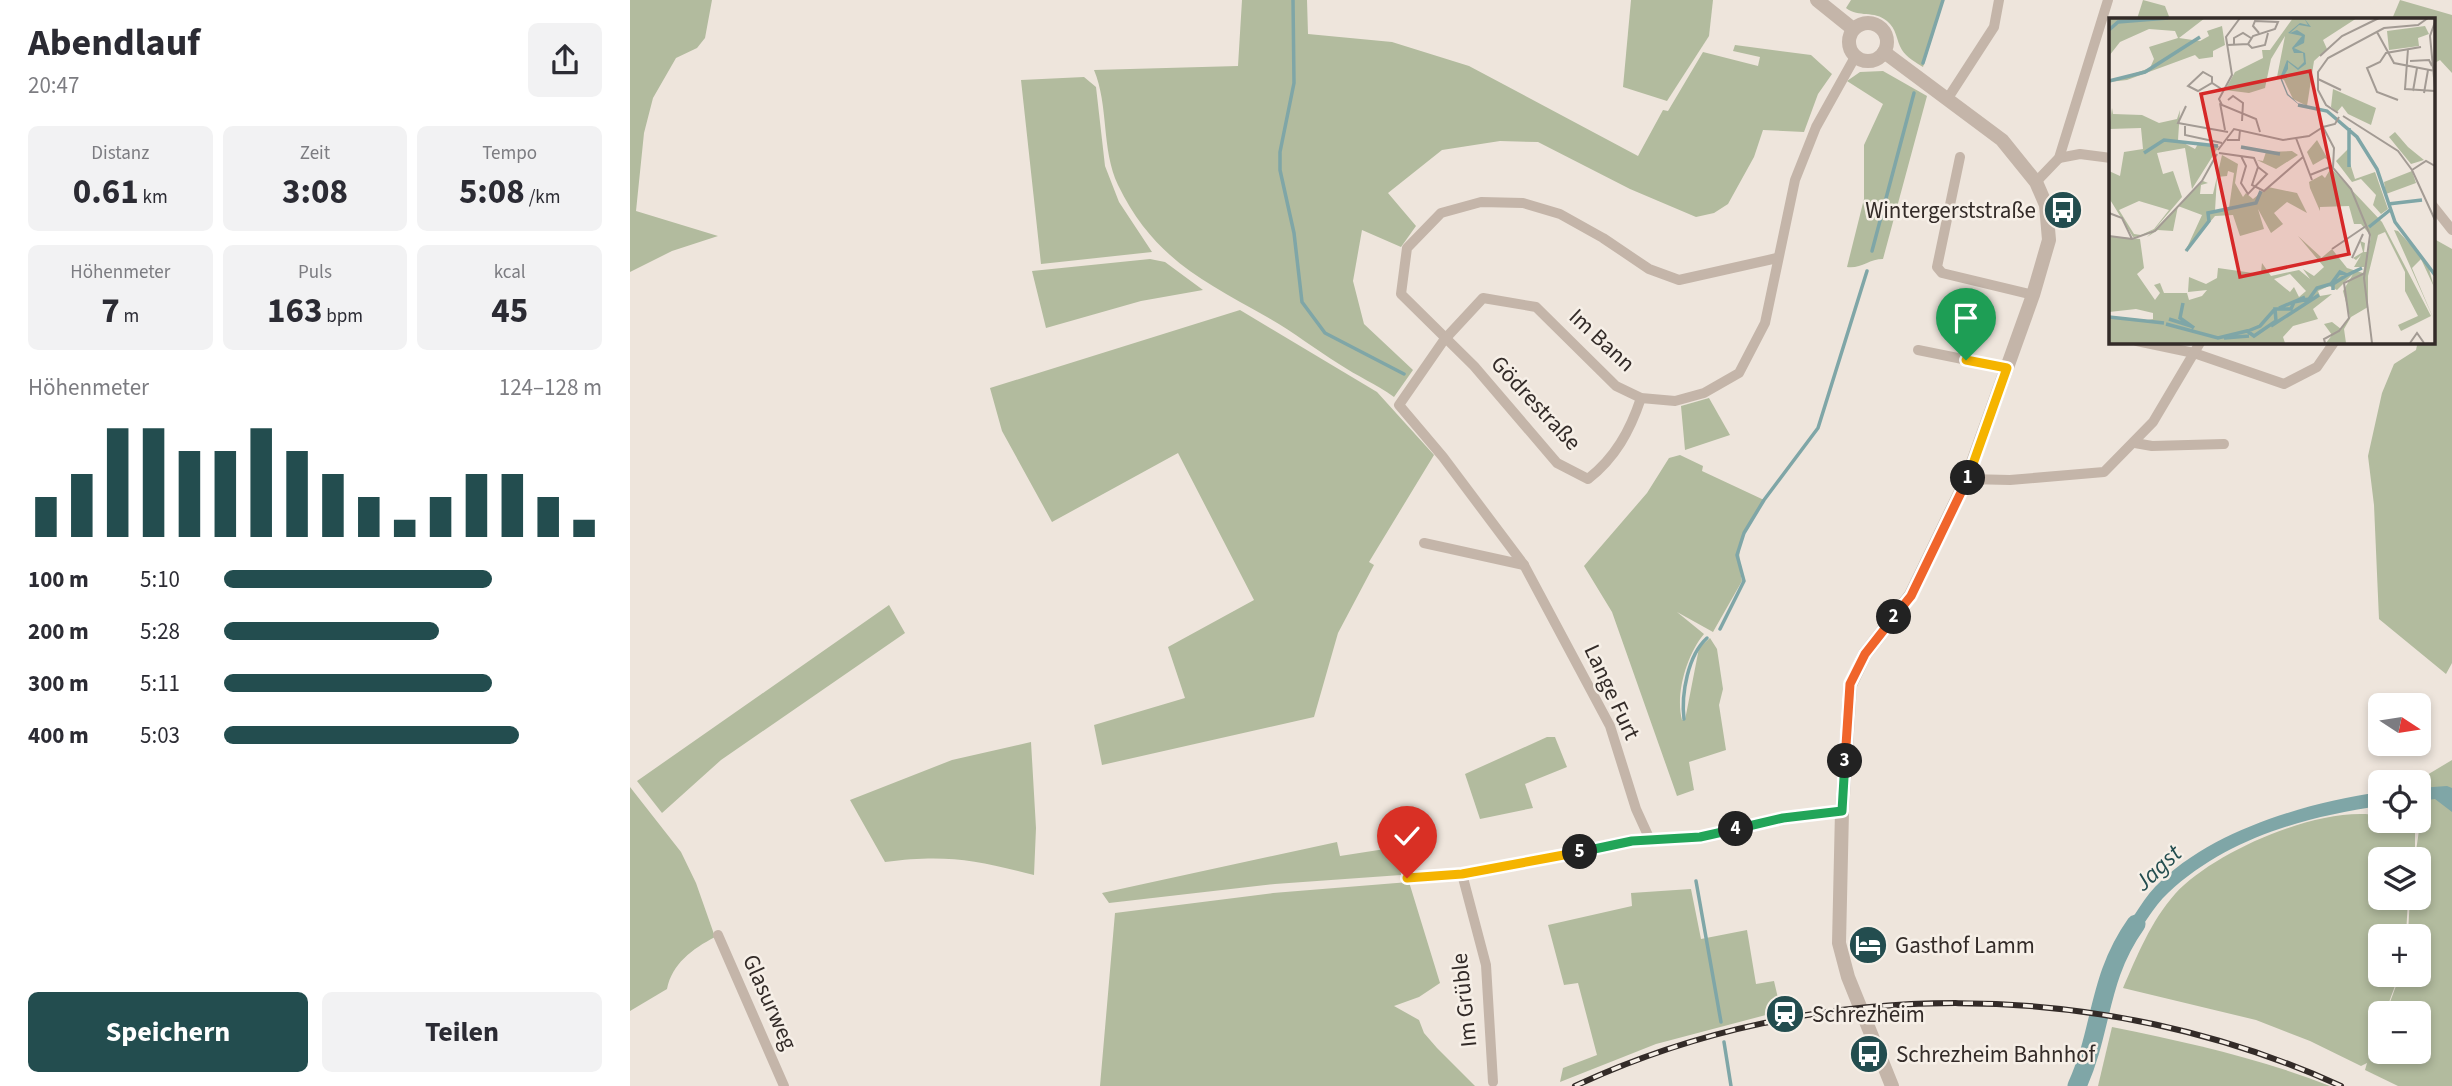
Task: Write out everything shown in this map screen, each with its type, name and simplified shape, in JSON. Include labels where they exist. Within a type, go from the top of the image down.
[{"type":"street","points":[[1817,0],[1853,29]]},
{"type":"street","points":[[1948,98],[1994,27],[1999,0]]},
{"type":"street","points":[[2036,182],[2059,158],[2108,0]]},
{"type":"street","points":[[1864,23],[1877,25],[1885,34],[1884,52],[1871,62],[1855,57],[1848,40],[1853,29],[1864,23]]},
{"type":"street","points":[[1884,52],[2002,140],[2036,182],[2046,205],[2049,240],[2033,295],[1968,479],[1911,596],[1865,654],[1850,684],[1842,811],[1839,943],[1848,977],[1892,1086]]},
{"type":"street","name":"Im Bann","points":[[1399,405],[1444,340],[1483,298],[1536,307],[1616,386],[1641,398],[1675,401],[1704,393],[1739,373],[1765,323],[1795,180],[1816,127],[1855,57]]},
{"type":"street","points":[[2059,158],[2080,153],[2109,158]]},
{"type":"street","points":[[1960,157],[1937,267],[1942,273],[2033,295]]},
{"type":"street","points":[[1444,340],[1401,294],[1407,248],[1441,213],[1481,202],[1523,203],[1560,214],[1604,238],[1648,269],[1679,280],[1777,258]]},
{"type":"street","points":[[2434,207],[2452,230]]},
{"type":"street","points":[[2442,216],[2452,209]]},
{"type":"street","name":"Gödrestraße","points":[[1444,340],[1474,366],[1557,463],[1588,479],[1615,454],[1633,422],[1641,398]]},
{"type":"street","points":[[2146,343],[2194,353],[2284,384],[2317,367],[2334,343]]},
{"type":"street","points":[[1968,479],[2010,480],[2104,472],[2135,443],[2152,422],[2201,343]]},
{"type":"street","points":[[1918,350],[2007,368]]},
{"type":"street","name":"Lange Furt","points":[[1399,405],[1443,457],[1524,565],[1610,726],[1636,809],[1651,842]]},
{"type":"street","points":[[2135,443],[2152,446],[2224,444]]},
{"type":"street","points":[[1424,543],[1524,565]]},
{"type":"street","points":[[1407,878],[1462,874],[1632,841],[1651,842],[1700,837],[1783,818],[1842,811]]},
{"type":"street","name":"Im Grüble","points":[[1462,874],[1486,965],[1493,1082]]},
{"type":"street","name":"Glasurweg","points":[[718,935],[784,1086]]},
{"type":"green space","points":[[630,0],[712,0],[705,38],[697,48],[676,58],[653,98],[644,133],[636,211],[718,236],[672,251],[630,272]]},
{"type":"green space","points":[[1242,0],[1307,0],[1308,34],[1392,42],[1469,66],[1638,156],[1663,110],[1668,111],[1703,52],[1758,66],[1760,57],[1733,51],[1735,45],[1811,55],[1832,74],[1818,94],[1804,132],[1763,130],[1754,157],[1728,204],[1714,213],[1696,217],[1630,189],[1538,142],[1500,141],[1442,150],[1388,193],[1416,226],[1401,247],[1362,230],[1353,281],[1364,324],[1413,370],[1394,397],[1181,264],[1147,231],[1118,185],[1109,157],[1102,98],[1094,70],[1238,66]]},
{"type":"green space","points":[[1631,0],[1713,0],[1709,36],[1667,101],[1623,87]]},
{"type":"green space","points":[[1851,0],[1944,0],[1923,67],[1904,53],[1887,21],[1846,8]]},
{"type":"green space","points":[[2143,0],[2165,6],[2170,18],[2137,18]]},
{"type":"green space","points":[[2400,0],[2452,15],[2452,73],[2440,60],[2434,63],[2434,18],[2392,18]]},
{"type":"green space","points":[[1883,71],[1927,96],[1883,259],[1857,267],[1847,267],[1864,199],[1864,145],[1883,104],[1847,81],[1860,72]]},
{"type":"green space","points":[[1084,77],[1096,87],[1105,166],[1119,202],[1152,252],[1041,264],[1021,80]]},
{"type":"green space","points":[[2436,240],[2452,249],[2452,663],[2446,674],[2379,619],[2374,505],[2368,456],[2382,393],[2394,364],[2416,350],[2418,343],[2434,343]]},
{"type":"green space","points":[[1150,259],[1165,262],[1203,290],[1141,301],[1046,328],[1032,271]]},
{"type":"green space","points":[[1240,310],[1377,392],[1434,455],[1369,562],[1374,565],[1338,633],[1314,717],[1102,765],[1094,725],[1185,698],[1168,647],[1254,600],[1178,453],[1052,522],[1002,431],[990,388]]},
{"type":"green space","points":[[1709,398],[1730,435],[1685,450],[1681,406]]},
{"type":"green space","points":[[1680,455],[1703,466],[1702,471],[1764,500],[1742,538],[1739,557],[1742,581],[1713,632],[1677,612],[1704,634],[1692,652],[1684,675],[1680,698],[1682,720],[1685,720],[1699,648],[1710,638],[1717,649],[1723,689],[1719,705],[1726,750],[1689,762],[1694,790],[1677,796],[1612,612],[1584,566],[1647,493],[1669,458]]},
{"type":"green space","points":[[889,605],[905,633],[721,760],[662,813],[637,781]]},
{"type":"green space","points":[[1547,737],[1555,737],[1567,767],[1525,784],[1533,808],[1480,819],[1465,774]]},
{"type":"green space","points":[[1031,742],[1036,828],[1034,875],[961,860],[885,862],[850,800],[952,760]]},
{"type":"green space","points":[[2452,760],[2452,1086],[2398,1086],[2365,1070],[2367,1063],[2361,1066],[2310,1041],[2256,1020],[2123,988],[2139,951],[2166,904],[2193,878],[2215,862],[2271,834],[2300,824],[2329,817],[2368,815],[2368,833],[2415,833],[2415,847],[2368,847],[2368,910],[2407,910],[2407,924],[2368,924],[2368,987],[2395,987],[2389,1001],[2368,1001],[2368,1064],[2431,1064],[2431,1001],[2390,1001],[2396,987],[2431,987],[2431,924],[2409,924],[2409,910],[2431,910],[2431,847],[2417,847],[2419,833],[2431,833],[2431,773]]},
{"type":"green space","points":[[630,787],[681,852],[696,883],[715,937],[684,958],[673,972],[667,989],[630,1011]]},
{"type":"green space","points":[[1337,842],[1340,856],[1398,847],[1401,875],[1275,884],[1109,903],[1102,893]]},
{"type":"green space","points":[[1409,882],[1440,983],[1419,997],[1394,1006],[1419,1020],[1424,1033],[1475,1086],[1100,1086],[1115,913],[1273,893]]},
{"type":"green space","points":[[1691,889],[1701,939],[1747,930],[1756,984],[1774,981],[1781,1011],[1656,1044],[1560,1082],[1563,1068],[1597,1055],[1578,983],[1564,985],[1548,925],[1632,906],[1631,893]]},
{"type":"green space","points":[[2112,1027],[2249,1059],[2330,1086],[2098,1086]]},
{"type":"water","points":[[2431,787],[2452,788],[2452,812],[2435,799],[2431,800]]},
{"type":"water","points":[[2368,794],[2368,808],[2294,824],[2267,833],[2215,858],[2168,893],[2152,911],[2129,946],[2115,945],[2155,887],[2177,867],[2202,850],[2230,835],[2290,812]]},
{"type":"waterway","points":[[1293,0],[1294,83],[1280,152],[1280,170],[1294,233],[1302,302],[1325,333],[1404,374]]},
{"type":"waterway","points":[[1923,63],[1943,0]]},
{"type":"waterway","points":[[1872,251],[1914,93]]},
{"type":"waterway","points":[[1720,629],[1744,581],[1737,555],[1744,533],[1764,500],[1818,428],[1867,271]]},
{"type":"waterway","points":[[1684,719],[1687,676],[1695,654],[1707,638]]},
{"type":"waterway","points":[[1696,881],[1721,1022]]},
{"type":"waterway","name":"Jagst","points":[[2077,1086],[2092,1044],[2114,964],[2136,924]]},
{"type":"waterway","points":[[1724,1042],[1731,1086]]},
{"type":"railway","points":[[1575,1086],[1667,1049],[1762,1023],[1860,1008],[1958,1003],[2057,1009],[2154,1024],[2249,1050],[2341,1086]]},
{"type":"place","name":"Wintergerststraße","points":[[2063,210]]},
{"type":"place","name":"Gasthof Lamm","points":[[1868,945]]},
{"type":"place","name":"Schrezheim","points":[[1785,1014]]},
{"type":"place","name":"Schrezheim Bahnhof","points":[[1869,1054]]},
{"type":"route","points":[[1407,878],[1462,874],[1632,841],[1651,842],[1700,837],[1783,818],[1842,811],[1850,684],[1865,654],[1911,596],[1968,479],[2007,368],[1966,360]]}]
